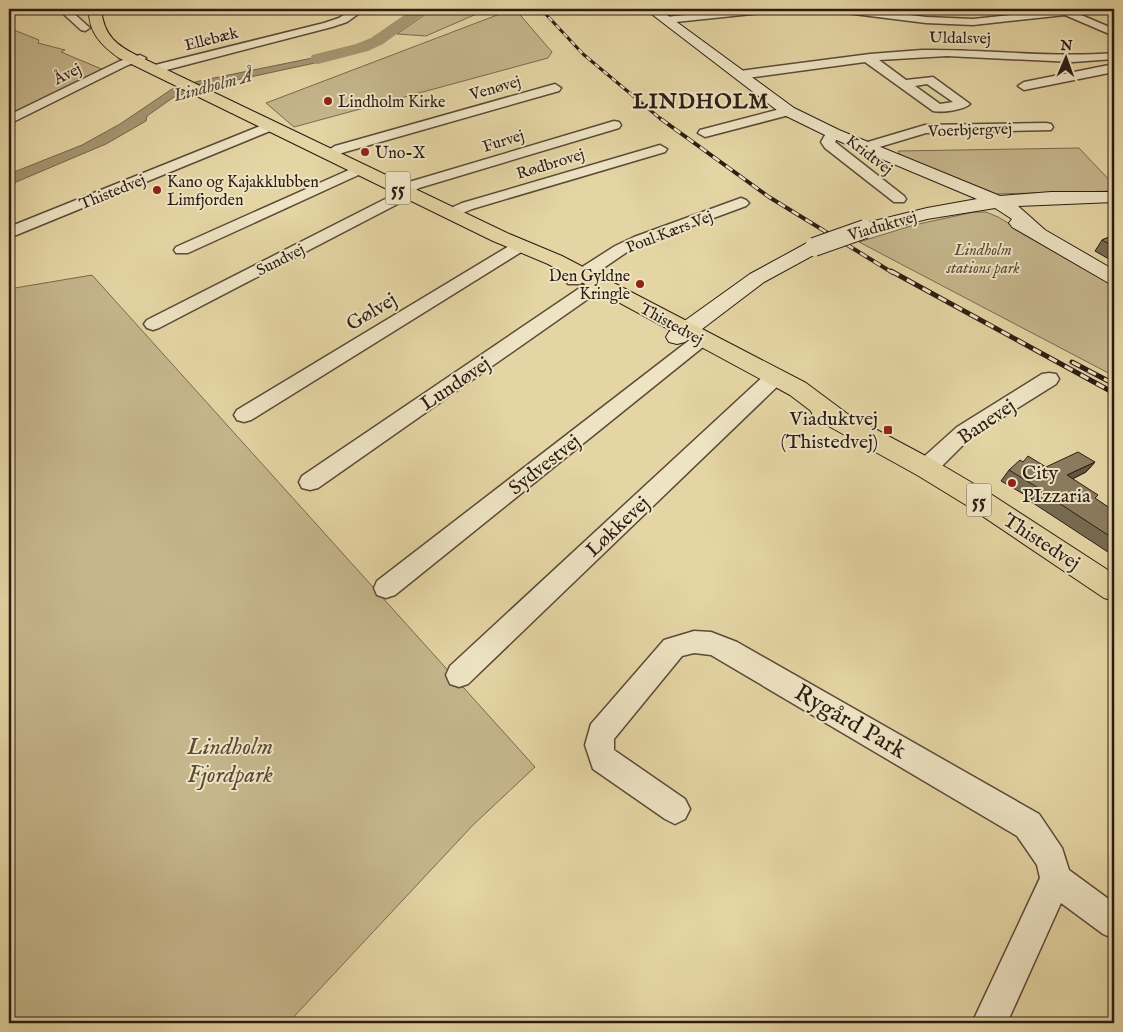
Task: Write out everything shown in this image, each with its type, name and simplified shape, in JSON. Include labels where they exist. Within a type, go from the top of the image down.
[{"type":"main road","name":"Thistedvej","points":[[95,9],[98,25],[103,36],[119,53],[136,59],[155,70],[500,237],[771,381],[798,390],[839,419],[926,468],[1019,525],[1114,589]]},
{"type":"main road","name":"Thistedvej","points":[[107,9],[110,23],[115,33],[136,59]]},
{"type":"street","points":[[63,9],[85,28]]},
{"type":"street","name":"Ellebæk","points":[[155,70],[328,25],[352,15],[360,9]]},
{"type":"street","points":[[651,9],[788,111],[833,134],[912,166],[990,202],[1036,232],[1114,278]]},
{"type":"street","points":[[666,20],[770,9]]},
{"type":"street","points":[[838,9],[926,20],[973,22],[1063,10],[1114,33]]},
{"type":"street","points":[[1103,28],[1114,25]]},
{"type":"street","name":"Uldalsvej","points":[[740,75],[918,53],[947,52],[1052,61],[1114,56]]},
{"type":"street","name":"Åvej","points":[[9,120],[136,59]]},
{"type":"street","points":[[869,59],[938,108],[964,104]]},
{"type":"street","name":"Uldalsvej","points":[[1031,69],[1052,61]]},
{"type":"street","name":"Uldalsvej","points":[[1052,61],[1077,75]]},
{"type":"street","points":[[1024,86],[1114,68]]},
{"type":"street","points":[[904,84],[929,80],[998,128]]},
{"type":"street","name":"Venøvej","points":[[329,154],[340,149],[555,88]]},
{"type":"street","points":[[705,133],[788,111]]},
{"type":"street","name":"Furvej","points":[[405,192],[414,185],[614,125]]},
{"type":"street","name":"Thistedvej","points":[[9,232],[270,126]]},
{"type":"street","name":"Voerbjergvej","points":[[866,147],[926,129],[1046,127]]},
{"type":"street","name":"Kridtvej","points":[[833,134],[828,142],[830,145],[899,199]]},
{"type":"street","name":"Rødbrovej","points":[[452,214],[467,206],[660,149]]},
{"type":"street","points":[[182,250],[360,169]]},
{"type":"street","name":"Sundvej","points":[[152,323],[405,192]]},
{"type":"street","name":"Viaduktvej","points":[[690,338],[757,278],[814,247],[866,228],[933,211],[990,202],[1066,197],[1114,197]]},
{"type":"street","name":"Poul Kærs Vej","points":[[587,282],[621,249],[640,240],[741,203]]},
{"type":"street","name":"Gølvej","points":[[244,415],[519,247]]},
{"type":"street","name":"Lundøvej","points":[[310,482],[587,282]]},
{"type":"street","name":"Sydvestvej","points":[[386,588],[690,338]]},
{"type":"street","name":"Banevej","points":[[926,468],[964,432],[1049,379]]},
{"type":"street","name":"Løkkevej","points":[[459,675],[771,381]]},
{"type":"street","name":"Rygård Park","points":[[675,809],[603,759],[599,745],[601,733],[673,648],[687,642],[702,640],[717,645],[746,661],[1028,825],[1051,859],[1056,880]]},
{"type":"street","points":[[989,1023],[1056,880],[1114,923]]},
{"type":"green space","points":[[433,9],[488,9],[426,36],[397,34]]},
{"type":"green space","points":[[513,9],[552,52],[548,58],[294,127],[266,103]]},
{"type":"green space","points":[[9,28],[39,40],[38,43],[65,50],[61,52],[104,70],[9,117]]},
{"type":"green space","points":[[1079,148],[1114,185],[1114,191],[996,194],[901,156],[898,151]]},
{"type":"green space","name":"Lindholm stations park","points":[[974,212],[986,212],[998,217],[1114,286],[1114,376],[859,242],[914,225]]},
{"type":"green space","name":"Lindholm Fjordpark","points":[[92,275],[535,767],[473,825],[288,1023],[9,1023],[9,289]]},
{"type":"water","points":[[362,48],[367,49],[324,61],[218,84],[174,97],[147,116],[146,121],[106,144],[9,185],[9,174],[82,145],[120,124],[172,89],[199,81]]},
{"type":"building","points":[[1114,235],[1114,247],[1102,240]]},
{"type":"building","points":[[1078,452],[1095,462],[1067,475],[1098,495],[1095,498],[1114,511],[1114,539],[1009,470],[1020,460],[1023,462],[1028,456],[1046,467]]},
{"type":"waterway","name":"Lindholm Å","points":[[318,59],[362,48],[377,41],[423,9]]},
{"type":"railway","points":[[541,9],[583,54],[662,120]]},
{"type":"railway","points":[[661,119],[769,197],[893,273]]},
{"type":"railway","points":[[891,271],[1114,393]]},
{"type":"railway","points":[[1072,362],[1114,384]]},
{"type":"place","name":"Lindholm Kirke","points":[[328,101]]},
{"type":"place","name":"Uno-X","points":[[365,152]]},
{"type":"place","name":"Kano og Kajakklubben Limfjorden","points":[[157,190]]},
{"type":"place","name":"Den Gyldne Kringle","points":[[640,284]]},
{"type":"place","name":"Viaduktvej (Thistedvej)","points":[[888,430]]},
{"type":"place","name":"City PIzzaria","points":[[1012,483]]},
{"type":"district","name":"LINDHOLM","points":[[701,101]]}]
